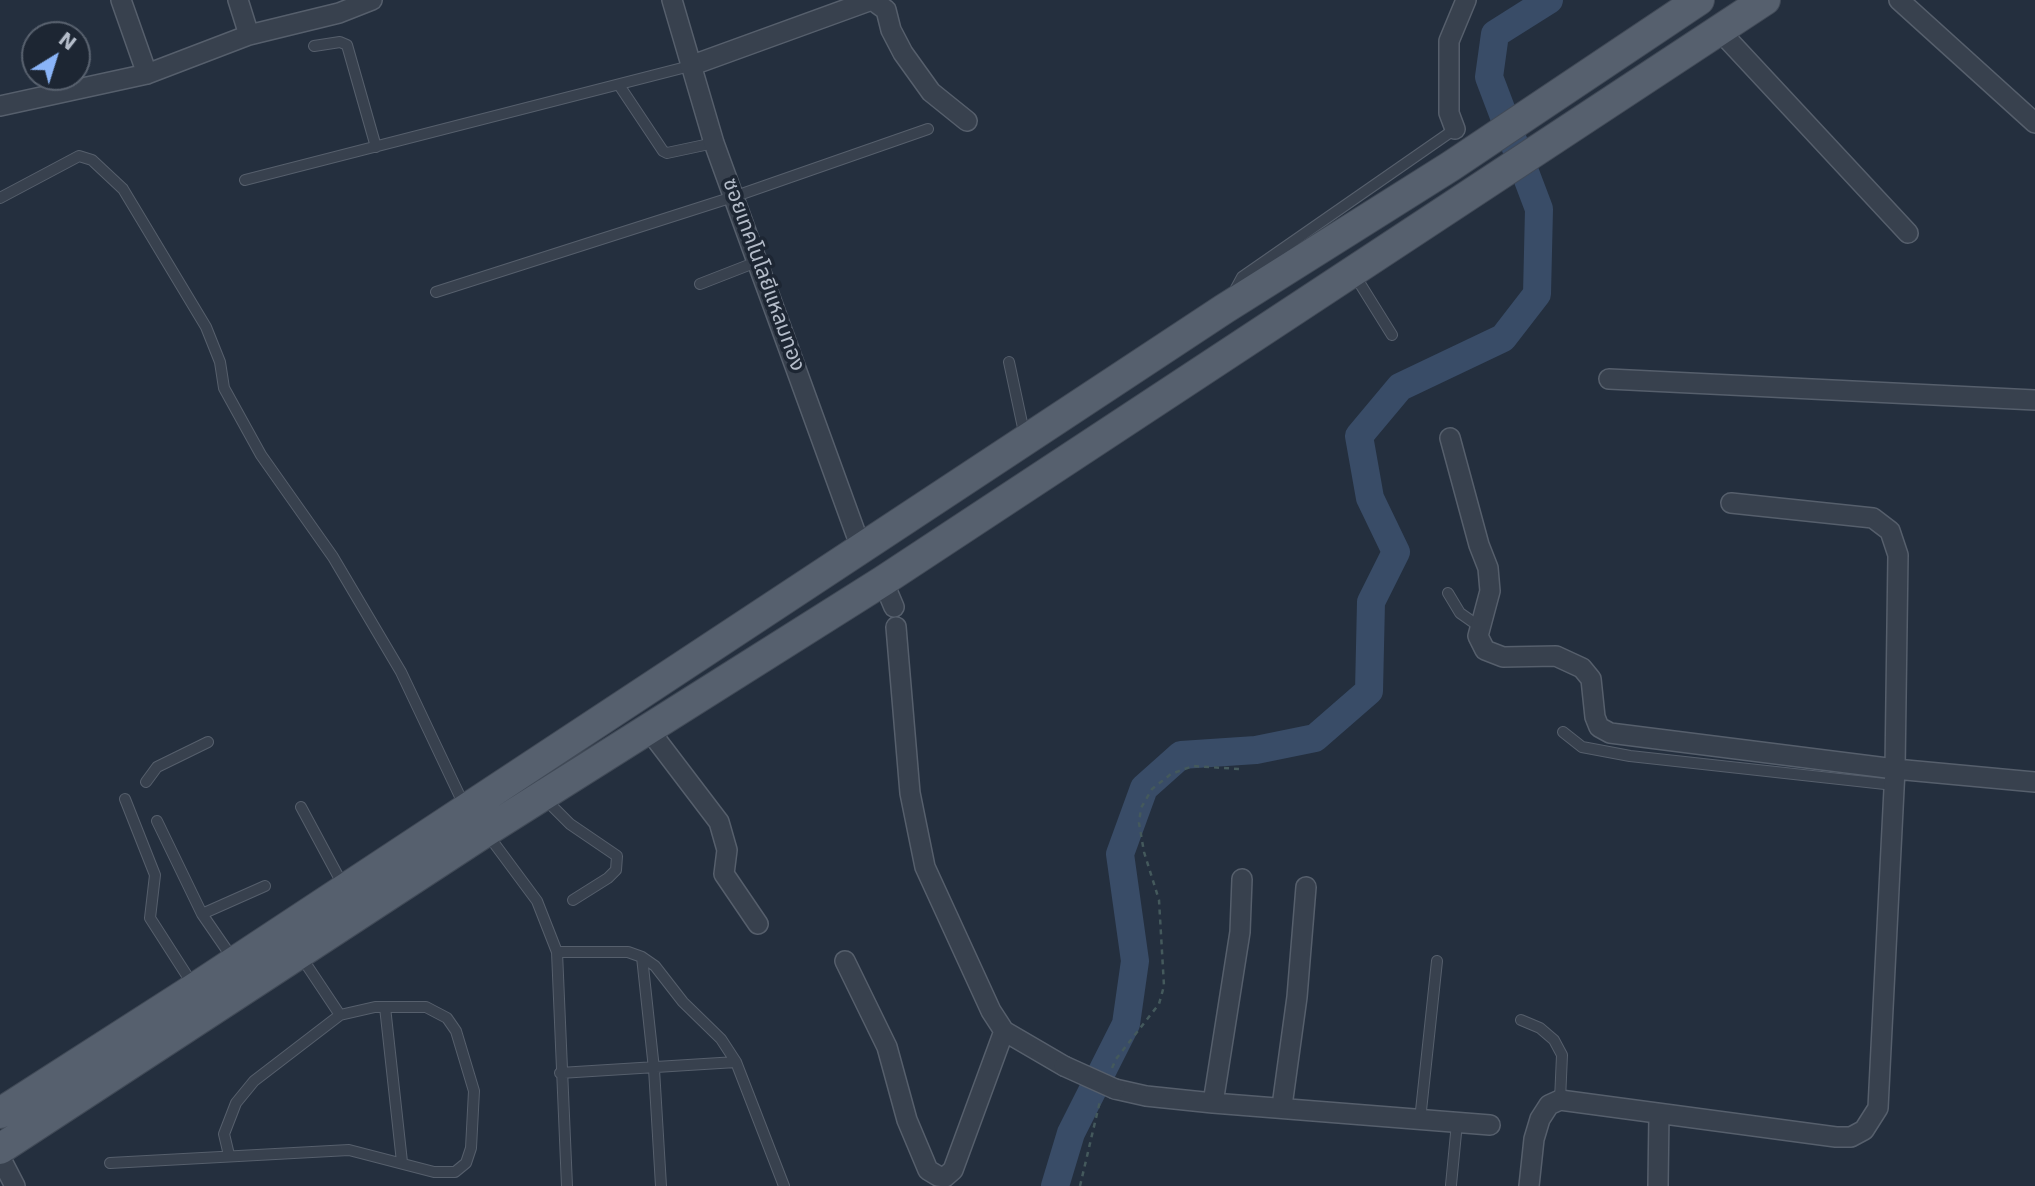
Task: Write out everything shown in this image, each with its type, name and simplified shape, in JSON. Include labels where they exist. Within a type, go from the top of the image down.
[{"type":"main road","points":[[0,1112],[195,988],[1224,309],[1451,166],[1699,0]]},
{"type":"main road","points":[[0,1149],[485,832],[649,730],[891,605],[1352,270],[1765,0]]},
{"type":"main road","points":[[283,929],[300,954]]},
{"type":"street","points":[[121,0],[147,74]]},
{"type":"street","points":[[238,0],[249,35]]},
{"type":"street","points":[[0,106],[147,74],[249,35],[337,7],[372,0]]},
{"type":"street","name":"ซอยเทคโนโลยีแหลมทอง","points":[[672,0],[714,143],[736,196],[861,548]]},
{"type":"street","points":[[1455,129],[1449,113],[1449,41],[1466,0]]},
{"type":"street","points":[[1899,0],[2035,123]]},
{"type":"street","points":[[690,66],[869,1],[875,2],[886,9],[891,30],[903,53],[931,92],[967,121]]},
{"type":"street","points":[[1719,30],[1908,233]]},
{"type":"street","points":[[1609,379],[2035,400]]},
{"type":"street","points":[[1450,438],[1479,545],[1488,568],[1490,590],[1478,636],[1486,650],[1503,657],[1556,656],[1582,668],[1591,679],[1595,717],[1599,727],[1610,733],[1894,777],[2035,782]]},
{"type":"street","points":[[1529,1186],[1534,1139],[1540,1119],[1549,1105],[1560,1100],[1836,1137],[1851,1137],[1864,1130],[1878,1108],[1894,777],[1898,555],[1890,531],[1873,518],[1731,503]]},
{"type":"street","points":[[891,605],[911,793],[925,867],[991,1011],[1004,1031],[1064,1066],[1109,1085],[1146,1096],[1490,1125]]},
{"type":"street","points":[[649,730],[719,822],[727,850],[724,874],[758,924]]},
{"type":"street","points":[[1213,1103],[1240,932],[1242,879]]},
{"type":"street","points":[[1282,1106],[1297,997],[1306,887]]},
{"type":"street","points":[[845,961],[887,1047],[907,1120],[928,1170],[938,1176],[944,1177],[953,1170],[1004,1031]]},
{"type":"street","points":[[1658,1186],[1659,1114]]},
{"type":"street","points":[[0,1157],[15,1186]]},
{"type":"lane","points":[[314,46],[340,42],[347,45],[376,147]]},
{"type":"lane","points":[[245,180],[690,66]]},
{"type":"lane","points":[[620,85],[663,151],[667,153],[714,143]]},
{"type":"lane","points":[[436,292],[736,196],[928,129]]},
{"type":"lane","points":[[1224,309],[1242,277],[1455,129]]},
{"type":"lane","points":[[0,198],[79,156],[92,160],[123,189],[206,327],[220,362],[225,388],[261,455],[333,557],[401,671],[466,809]]},
{"type":"lane","points":[[700,284],[759,261]]},
{"type":"lane","points":[[1352,270],[1392,335]]},
{"type":"lane","points":[[1009,362],[1026,439]]},
{"type":"lane","points":[[1448,593],[1460,613],[1480,627]]},
{"type":"lane","points":[[1563,732],[1582,747],[1630,756],[1894,777]]},
{"type":"lane","points":[[146,782],[157,767],[208,742]]},
{"type":"lane","points":[[542,796],[570,824],[617,856],[616,870],[573,900]]},
{"type":"lane","points":[[125,799],[155,875],[150,918],[195,988]]},
{"type":"lane","points":[[301,807],[345,888]]},
{"type":"lane","points":[[157,821],[202,914],[234,961]]},
{"type":"lane","points":[[485,832],[537,901],[557,953],[560,971],[560,1073],[566,1186]]},
{"type":"lane","points":[[202,914],[265,886]]},
{"type":"lane","points":[[557,953],[628,952],[642,957],[721,1039],[736,1062],[784,1186]]},
{"type":"lane","points":[[300,954],[340,1015]]},
{"type":"lane","points":[[642,957],[654,1069],[661,1186]]},
{"type":"lane","points":[[1420,1120],[1437,961]]},
{"type":"lane","points":[[385,1007],[402,1162]]},
{"type":"lane","points":[[110,1163],[349,1150],[434,1172],[455,1172],[462,1168],[471,1148],[474,1091],[456,1031],[447,1018],[426,1007],[385,1007],[340,1015],[254,1081],[242,1096],[226,1123],[224,1135],[229,1155]]},
{"type":"lane","points":[[1521,1020],[1540,1028],[1554,1040],[1562,1055],[1560,1100]]},
{"type":"lane","points":[[560,1073],[736,1062]]},
{"type":"lane","points":[[1451,1185],[1457,1123]]},
{"type":"path","points":[[1080,1186],[1116,1059],[1159,1004],[1164,986],[1158,900],[1144,852],[1139,823],[1141,807],[1152,789],[1171,774],[1193,766],[1239,769]]},
{"type":"waterway","points":[[1055,1186],[1071,1133],[1126,1024],[1135,961],[1120,854],[1144,788],[1181,755],[1256,750],[1315,738],[1369,691],[1371,602],[1396,552],[1370,498],[1359,436],[1400,387],[1503,338],[1537,294],[1539,209],[1489,77],[1495,34],[1549,0]]}]
